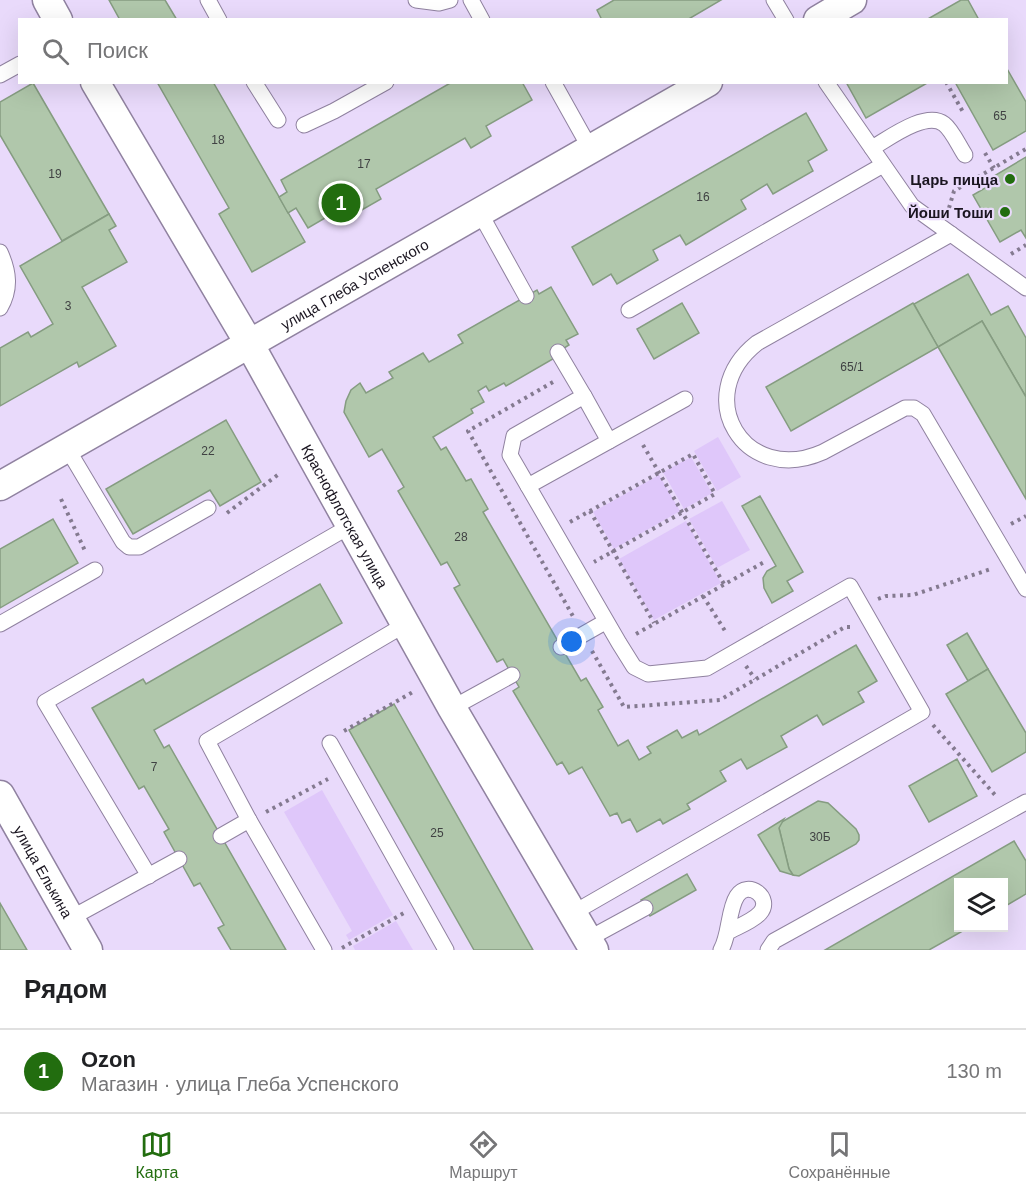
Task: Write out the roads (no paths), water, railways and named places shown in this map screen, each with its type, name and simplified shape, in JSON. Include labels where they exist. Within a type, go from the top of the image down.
[{"type":"street","points":[[47,0],[57,18]]},
{"type":"street","points":[[821,18],[852,0]]},
{"type":"street","name":"Краснофлотская улица","points":[[96,84],[250,345],[452,708],[591,945]]},
{"type":"street","name":"улица Глеба Успенского","points":[[0,486],[705,84]]},
{"type":"street","name":"улица Елькина","points":[[0,795],[88,950]]},
{"type":"lane","points":[[208,0],[218,18]]},
{"type":"lane","points":[[416,0],[439,3],[450,0]]},
{"type":"lane","points":[[471,0],[481,18]]},
{"type":"lane","points":[[774,0],[785,18]]},
{"type":"lane","points":[[0,75],[18,65]]},
{"type":"lane","points":[[255,84],[278,120]]},
{"type":"lane","points":[[304,125],[382,84]]},
{"type":"lane","points":[[554,84],[591,150]]},
{"type":"lane","points":[[827,84],[912,206],[1026,288]]},
{"type":"lane","points":[[872,148],[916,123],[932,119],[945,124],[965,155]]},
{"type":"lane","points":[[629,310],[883,165]]},
{"type":"lane","points":[[480,213],[526,296]]},
{"type":"lane","points":[[947,231],[757,343],[740,358],[729,378],[726,393],[727,408],[740,437],[750,447],[778,460],[794,461],[822,452],[905,408],[914,408],[923,414],[1026,589]]},
{"type":"lane","points":[[0,252],[7,267],[8,280],[7,295],[0,308]]},
{"type":"lane","points":[[558,352],[609,441]]},
{"type":"lane","points":[[573,913],[922,712],[850,586],[707,668],[648,674],[633,666],[605,622],[510,455],[514,436],[584,396]]},
{"type":"lane","points":[[528,486],[685,399]]},
{"type":"lane","points":[[67,448],[123,542],[129,547],[139,547],[206,509]]},
{"type":"lane","points":[[149,876],[45,702],[352,525]]},
{"type":"lane","points":[[0,624],[95,570]]},
{"type":"lane","points":[[561,647],[605,622]]},
{"type":"lane","points":[[324,950],[249,820],[207,741],[406,624]]},
{"type":"lane","points":[[452,708],[512,675]]},
{"type":"lane","points":[[330,743],[446,950]]},
{"type":"lane","points":[[768,950],[774,941],[1026,802]]},
{"type":"lane","points":[[221,836],[249,820]]},
{"type":"lane","points":[[71,918],[179,860]]},
{"type":"lane","points":[[591,945],[645,908]]},
{"type":"lane","points":[[721,950],[728,932]]},
{"type":"place","name":"Царь пицца","points":[[1010,179]]},
{"type":"place","name":"Ozon","points":[[341,203]]},
{"type":"place","name":"Йоши Тоши","points":[[1005,212]]}]
